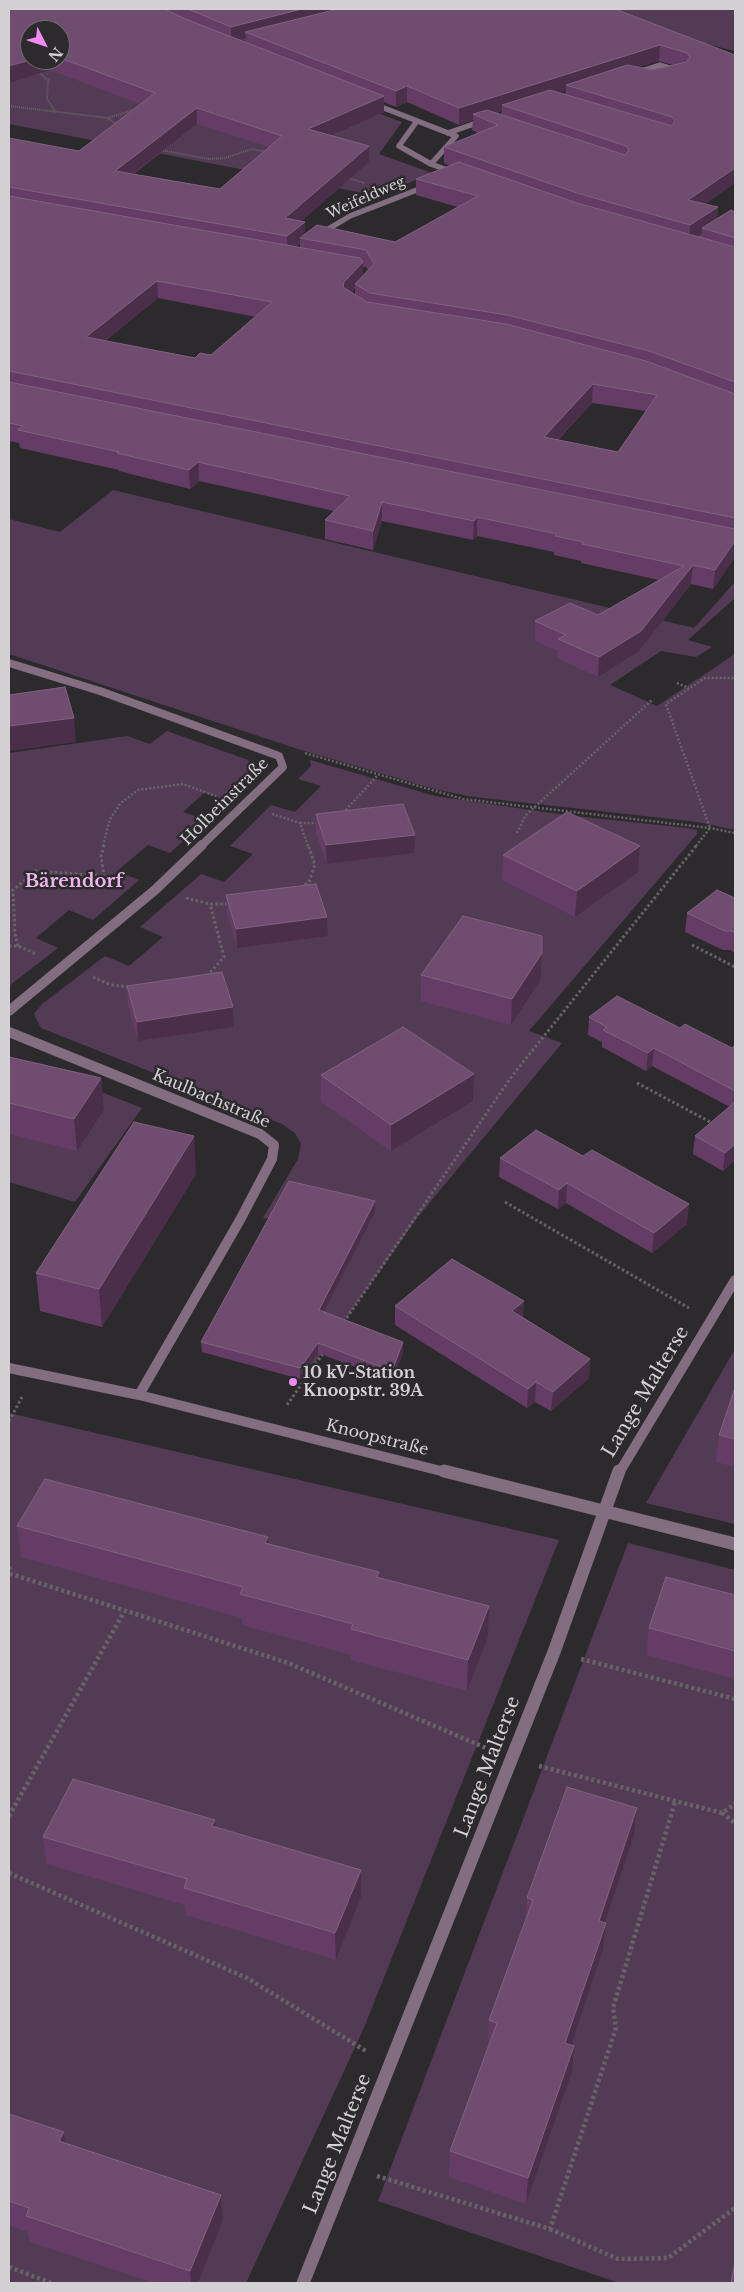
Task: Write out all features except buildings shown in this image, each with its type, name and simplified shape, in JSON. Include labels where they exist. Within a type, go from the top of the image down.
[{"type":"street","points":[[637,79],[626,76],[660,65],[684,73],[674,76]]},
{"type":"street","points":[[367,101],[456,136],[432,164]]},
{"type":"street","points":[[448,133],[493,117]]},
{"type":"street","points":[[417,121],[399,146],[432,164],[466,177]]},
{"type":"street","points":[[448,178],[457,174]]},
{"type":"street","name":"Weifeldweg","points":[[312,240],[326,229],[350,216],[438,181]]},
{"type":"street","name":"Holbeinstraße","points":[[9,663],[100,692],[279,756],[283,767],[246,806],[156,890],[9,1011]]},
{"type":"street","name":"Kaulbachstraße","points":[[9,1032],[260,1134],[274,1145],[272,1160],[240,1220],[139,1395]]},
{"type":"street","name":"Lange Malterse","points":[[303,2283],[554,1652],[620,1469],[735,1280]]},
{"type":"street","name":"Knoopstraße","points":[[9,1368],[139,1395],[735,1544]]},
{"type":"path","points":[[34,70],[48,80],[47,100],[55,111]]},
{"type":"path","points":[[9,106],[108,118],[139,108]]},
{"type":"path","points":[[108,118],[118,126]]},
{"type":"path","points":[[158,149],[209,159],[225,158],[261,145]]},
{"type":"path","points":[[252,148],[268,153]]},
{"type":"path","points":[[338,175],[401,195]]},
{"type":"path","points":[[710,828],[666,704],[705,678],[735,678]]},
{"type":"path","points":[[677,683],[689,688]]},
{"type":"path","points":[[517,833],[526,815],[652,700]]},
{"type":"path","points":[[279,756],[288,748],[377,776],[463,799],[710,828],[735,834]]},
{"type":"path","points":[[104,876],[101,856],[110,819],[121,803],[138,790],[183,784],[300,823]]},
{"type":"path","points":[[343,1324],[512,1076],[710,828]]},
{"type":"path","points":[[203,981],[224,957],[210,904]]},
{"type":"path","points":[[692,945],[735,967]]},
{"type":"path","points":[[9,946],[18,946],[110,985],[137,988]]},
{"type":"path","points":[[637,1083],[719,1126]]},
{"type":"path","points":[[505,1202],[693,1310],[714,1315]]},
{"type":"path","points":[[271,1428],[327,1348]]},
{"type":"path","points":[[9,1567],[11,1574],[124,1612],[288,1663],[512,1759],[722,1813],[735,1823]]},
{"type":"path","points":[[9,1816],[124,1612]]},
{"type":"path","points":[[554,1652],[735,1699]]},
{"type":"path","points":[[550,2229],[616,2028],[612,2008],[676,1802]]},
{"type":"path","points":[[722,1813],[735,1804]]},
{"type":"path","points":[[9,1873],[247,1978],[390,2066]]},
{"type":"path","points":[[348,2168],[550,2229],[618,2258],[668,2258],[735,2208]]},
{"type":"path","points":[[9,2267],[51,2283]]},
{"type":"shaded area","points":[[9,9],[735,9],[735,51],[636,27],[362,107],[402,122],[379,154],[432,173],[378,196],[9,124]]},
{"type":"shaded area","points":[[113,490],[694,628],[735,582],[735,598],[688,640],[712,647],[696,657],[661,651],[610,685],[657,706],[735,654],[735,830],[698,822],[474,797],[438,790],[298,749],[9,654],[9,519],[60,532]]},
{"type":"shaded area","points":[[167,731],[248,760],[253,767],[251,775],[226,800],[204,793],[183,812],[206,820],[170,853],[148,845],[117,871],[139,880],[93,920],[69,910],[36,938],[58,948],[9,986],[9,753],[127,736],[150,744]]},
{"type":"shaded area","points":[[310,760],[435,796],[565,815],[687,828],[697,830],[697,834],[529,1031],[562,1043],[417,1218],[307,1374],[291,1369],[363,1234],[263,1218],[298,1159],[301,1144],[295,1133],[282,1124],[41,1028],[34,1014],[42,1004],[105,956],[129,966],[163,937],[140,927],[201,874],[224,882],[253,854],[230,846],[271,805],[295,812],[321,786],[298,779],[311,766]]},
{"type":"shaded area","points":[[9,1056],[142,1108],[75,1202],[9,1182]]},
{"type":"shaded area","points":[[735,1349],[735,1524],[646,1503]]},
{"type":"shaded area","points":[[9,1413],[559,1540],[363,2030],[246,2283],[9,2283]]},
{"type":"shaded area","points":[[628,1543],[735,1570],[735,2283],[619,2283],[378,2201]]},
{"type":"place","name":"10 kV-Station Knoopstr. 39A","points":[[293,1382]]},
{"type":"district","name":"Bärendorf","points":[[74,882]]}]
